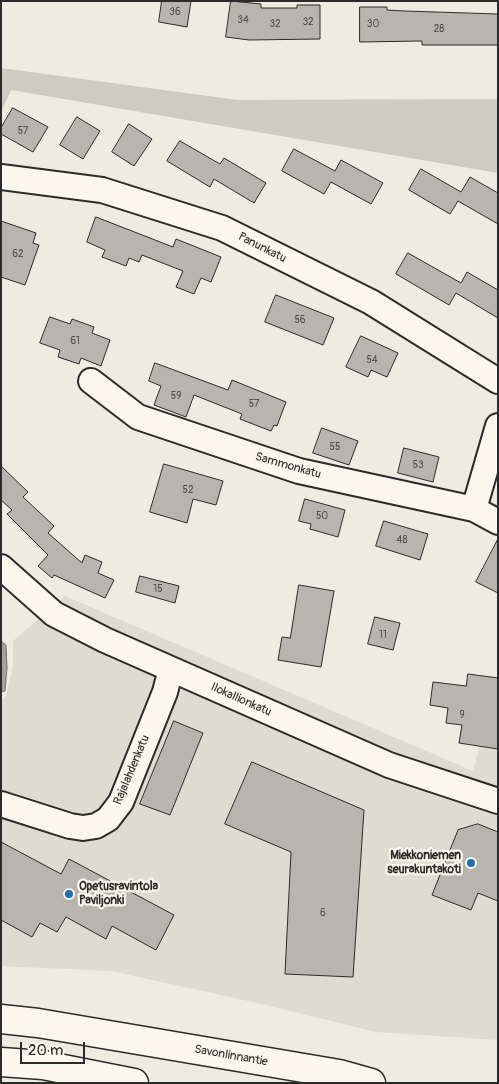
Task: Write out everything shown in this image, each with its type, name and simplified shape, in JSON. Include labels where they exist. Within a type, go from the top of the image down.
[{"type":"highway","name":"Savonlinnantie","points":[[1,1019],[38,1023],[320,1071],[371,1083]]},
{"type":"highway","points":[[1,1062],[43,1065],[134,1083]]},
{"type":"street","name":"Panunkatu","points":[[1,177],[102,190],[222,228],[370,302],[498,381]]},
{"type":"street","name":"Sammonkatu","points":[[91,381],[138,417],[299,471],[474,509],[498,522]]},
{"type":"street","points":[[474,509],[498,426]]},
{"type":"street","name":"Ilokallionkatu","points":[[1,567],[54,614],[105,640],[389,765],[498,800]]},
{"type":"street","name":"Rajalahdenkatu","points":[[1,804],[70,826],[83,828],[96,826],[108,819],[121,802],[165,692],[171,669]]},
{"type":"shaded area","points":[[1,68],[238,100],[498,99],[498,173],[11,90],[1,112]]},
{"type":"shaded area","points":[[65,596],[473,771],[498,679],[498,1040],[376,1032],[253,1002],[111,971],[1,966],[1,702],[6,696],[13,667],[13,641]]},
{"type":"shaded area","points":[[1,641],[6,645],[7,668],[5,691],[1,692]]},
{"type":"building","points":[[162,1],[191,1],[187,27],[159,22]]},
{"type":"building","points":[[231,1],[261,4],[261,8],[297,8],[297,5],[320,5],[320,39],[249,40],[226,37]]},
{"type":"building","points":[[360,7],[387,7],[387,10],[405,11],[498,14],[498,45],[422,45],[422,41],[360,42]]},
{"type":"building","points":[[13,108],[48,127],[33,152],[1,134],[1,128]]},
{"type":"building","points":[[77,117],[100,131],[83,159],[60,145]]},
{"type":"building","points":[[129,124],[152,139],[134,166],[112,152]]},
{"type":"building","points":[[180,141],[220,164],[224,158],[266,183],[254,203],[214,179],[210,187],[167,161]]},
{"type":"building","points":[[294,149],[335,171],[341,160],[383,183],[371,204],[331,182],[324,194],[282,171]]},
{"type":"building","points":[[421,169],[461,192],[470,177],[498,193],[498,224],[458,201],[450,214],[409,190]]},
{"type":"building","points":[[96,217],[173,247],[176,239],[221,257],[211,282],[201,278],[194,294],[176,287],[183,271],[142,255],[139,262],[129,258],[126,266],[102,257],[105,250],[87,242]]},
{"type":"building","points":[[1,221],[36,233],[33,243],[39,245],[25,285],[1,277]]},
{"type":"building","points":[[408,253],[461,283],[467,272],[498,290],[498,318],[456,293],[449,305],[396,274]]},
{"type":"building","points":[[276,295],[334,318],[323,345],[265,322]]},
{"type":"building","points":[[50,317],[70,324],[72,319],[94,327],[92,333],[110,340],[101,366],[81,358],[79,364],[58,357],[60,350],[40,343]]},
{"type":"building","points":[[361,336],[398,353],[387,377],[371,370],[368,377],[346,367]]},
{"type":"building","points":[[155,363],[228,390],[232,380],[286,402],[277,426],[274,425],[271,431],[240,419],[242,414],[194,395],[186,417],[154,405],[161,386],[149,381]]},
{"type":"building","points":[[322,428],[358,441],[349,465],[313,453]]},
{"type":"building","points":[[404,448],[439,457],[433,482],[398,473]]},
{"type":"building","points":[[164,464],[223,481],[216,505],[193,499],[187,523],[150,512]]},
{"type":"building","points":[[1,466],[28,492],[23,497],[54,526],[48,533],[82,563],[85,555],[102,562],[98,573],[114,580],[105,598],[54,575],[52,578],[38,566],[48,555],[7,514],[12,510],[1,500]]},
{"type":"building","points":[[305,499],[345,510],[338,537],[310,529],[311,524],[299,521]]},
{"type":"building","points":[[384,521],[428,534],[420,560],[376,546]]},
{"type":"building","points":[[498,539],[498,593],[476,582]]},
{"type":"building","points":[[140,576],[179,586],[175,603],[136,592]]},
{"type":"building","points":[[299,585],[334,591],[321,667],[278,660],[282,637],[290,638]]},
{"type":"building","points":[[375,617],[400,623],[393,650],[368,644]]},
{"type":"building","points":[[468,674],[498,678],[498,749],[459,743],[462,725],[446,723],[448,708],[430,705],[433,682],[466,686]]},
{"type":"building","points":[[174,721],[203,733],[170,815],[140,804]]},
{"type":"building","points":[[252,762],[364,810],[353,977],[285,974],[291,852],[225,824]]},
{"type":"building","name":"Miekkoniemen seurakuntakoti","points":[[478,824],[498,832],[498,901],[478,893],[471,910],[432,895],[458,830]]},
{"type":"building","name":"Opetusravintola Paviljonki","points":[[1,842],[61,874],[69,859],[174,915],[156,950],[112,926],[106,939],[66,917],[57,932],[40,923],[32,937],[1,920]]},
{"type":"place","name":"Miekkoniemen seurakuntakoti","points":[[471,863]]},
{"type":"place","name":"Opetusravintola Paviljonki","points":[[69,894]]}]
